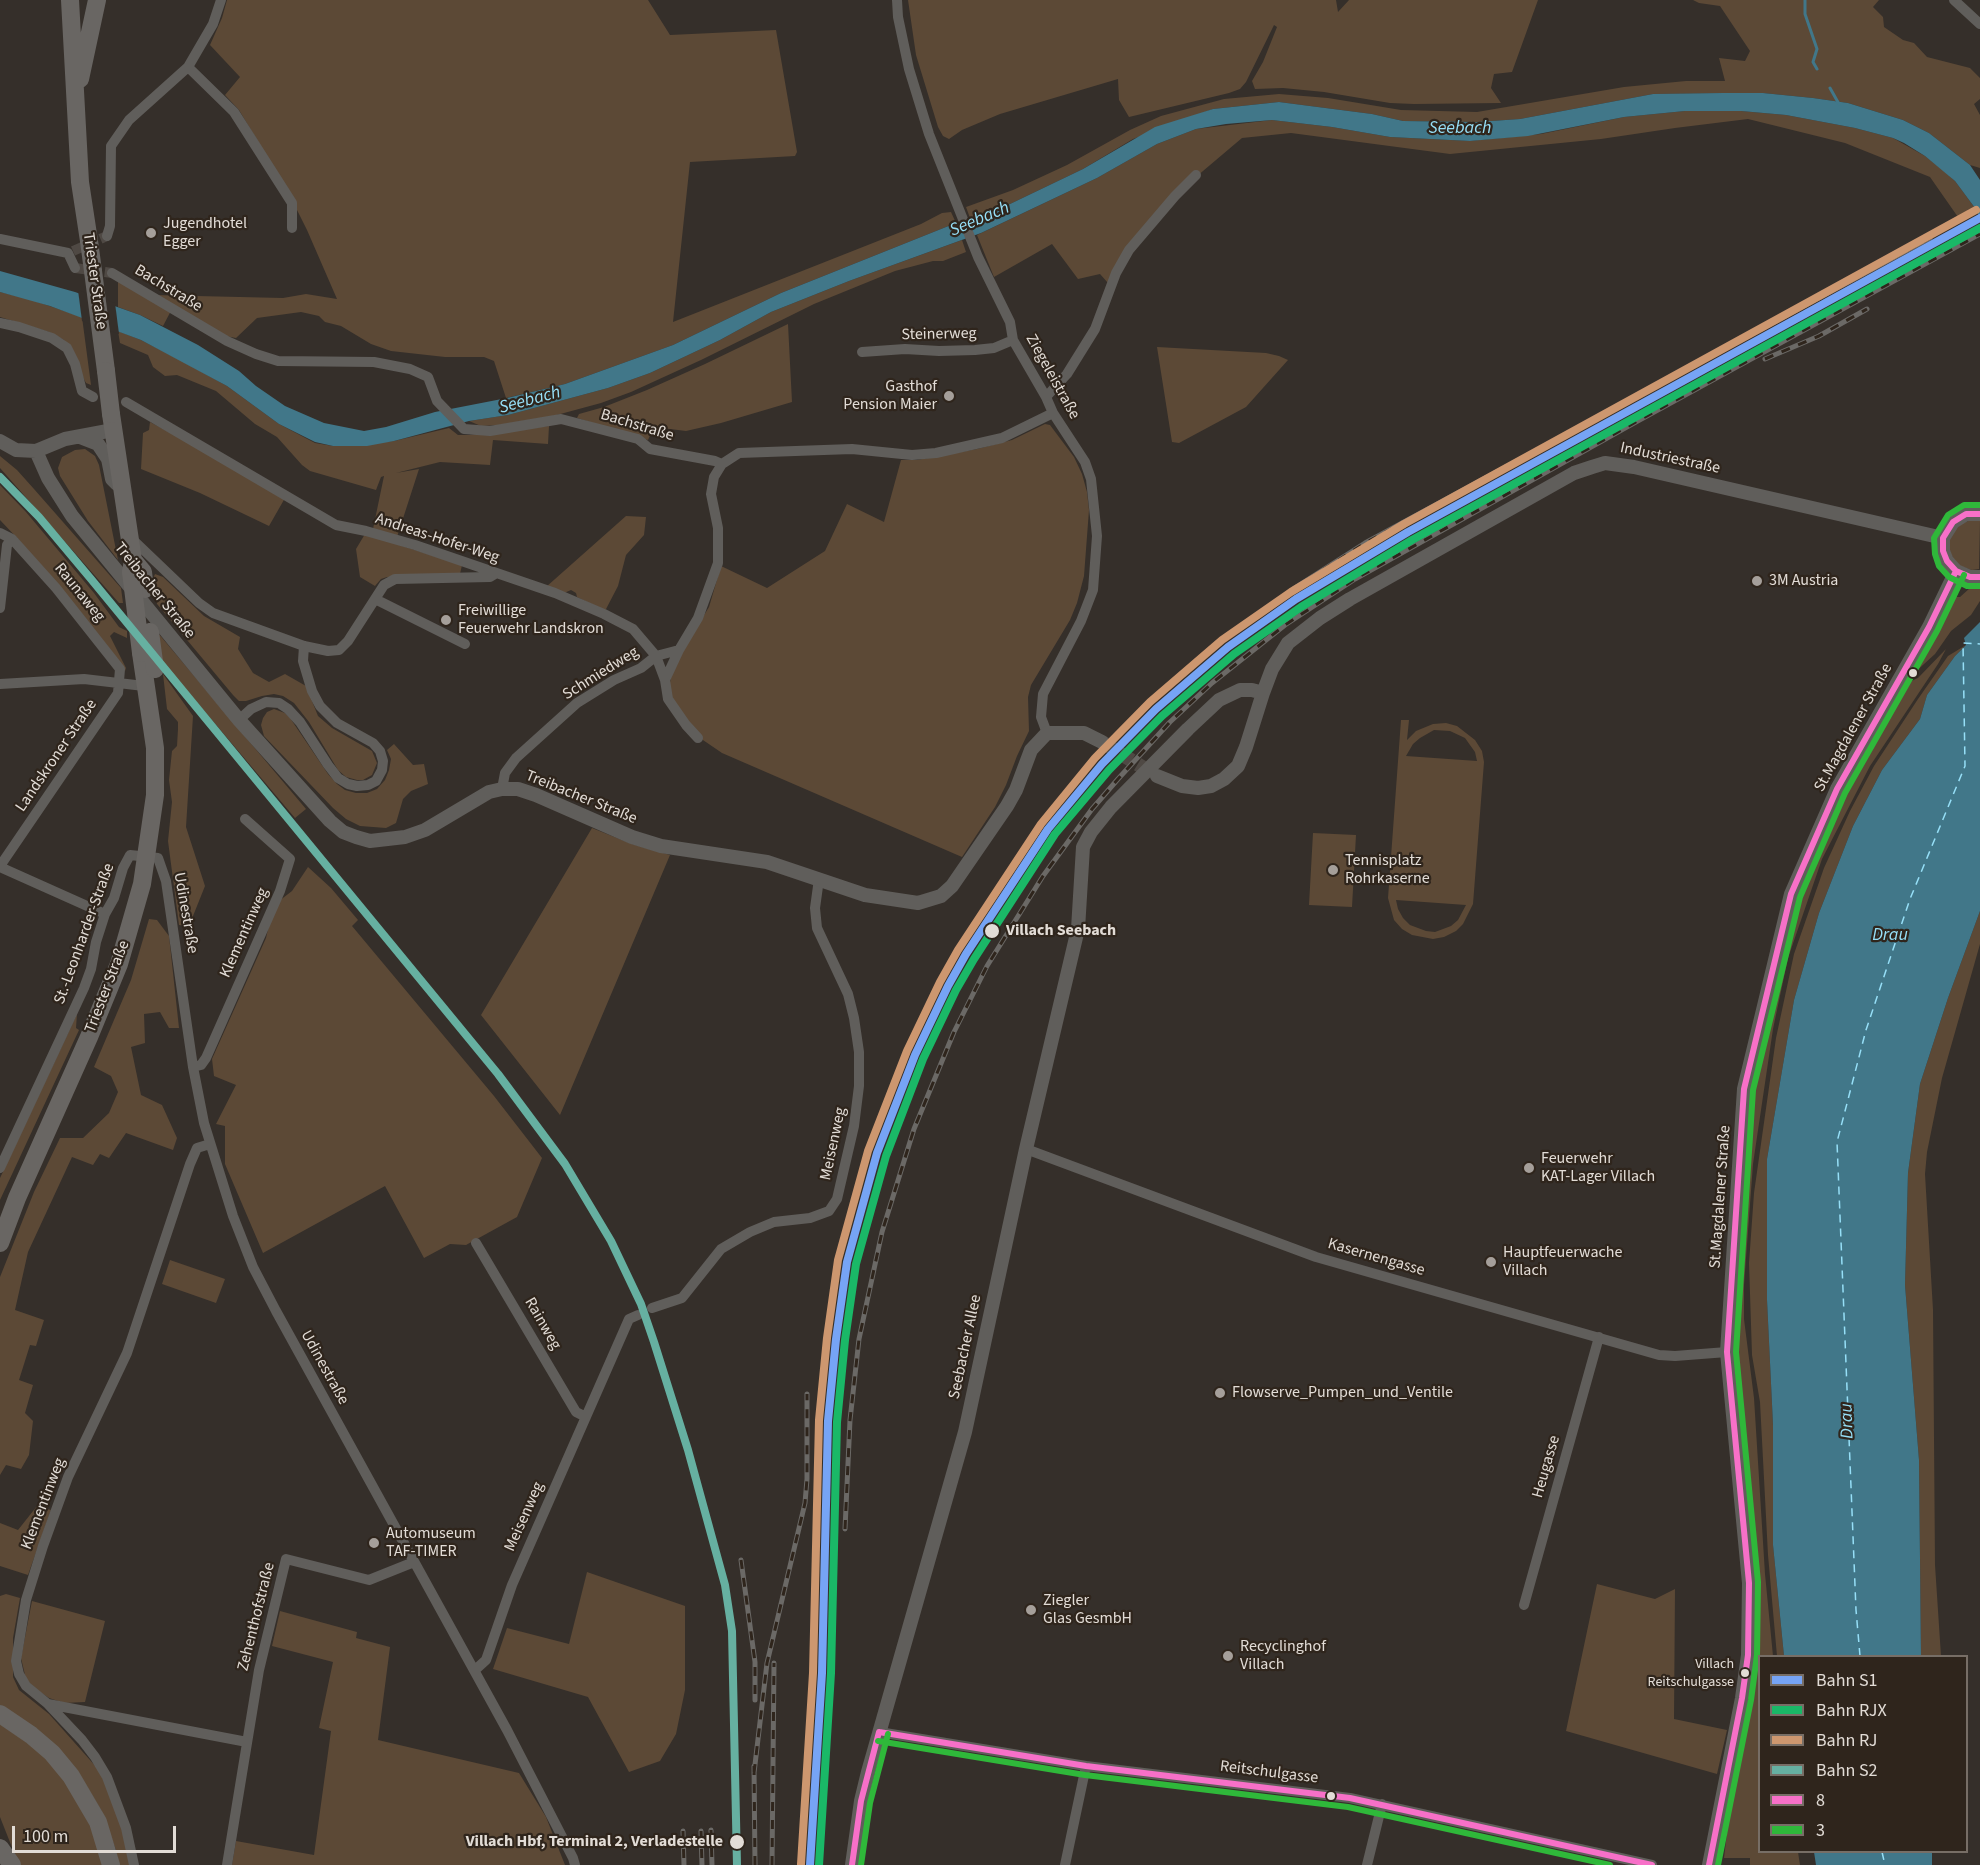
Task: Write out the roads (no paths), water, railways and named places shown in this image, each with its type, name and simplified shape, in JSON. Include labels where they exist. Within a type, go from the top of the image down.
[{"type":"main road","name":"Triester Straße","points":[[0,1243],[17,1198],[119,964],[142,885],[155,795],[155,748],[144,686],[130,537],[121,488],[80,182],[70,0]]},
{"type":"main road","points":[[75,102],[97,0]]},
{"type":"main road","name":"Triester Straße","points":[[132,566],[143,572],[156,681],[151,717]]},
{"type":"main road","points":[[0,1714],[31,1735],[52,1753],[71,1776],[98,1822],[111,1865]]},
{"type":"main road","points":[[0,1848],[12,1865]]},
{"type":"main road","points":[[0,1854],[4,1865]]},
{"type":"street","points":[[107,236],[110,226],[111,146],[129,120],[188,67],[209,32],[221,0]]},
{"type":"street","name":"Ziegeleistraße","points":[[897,0],[898,17],[909,69],[929,134],[959,210],[1010,322],[1013,340],[1053,413],[1085,462],[1091,479],[1097,536],[1093,591],[1081,621],[1043,694],[1041,717],[1047,733]]},
{"type":"street","points":[[1954,0],[1980,24]]},
{"type":"street","points":[[188,67],[234,112],[292,203],[292,228]]},
{"type":"street","points":[[1046,397],[1067,374],[1095,329],[1116,273],[1129,250],[1196,175]]},
{"type":"street","points":[[0,239],[70,252],[75,268]]},
{"type":"street","name":"Bachstraße","points":[[111,273],[227,341],[256,354],[278,361],[374,362],[410,369],[428,377],[437,401],[464,429],[490,431],[561,418],[638,439],[650,449],[722,464]]},
{"type":"street","points":[[0,323],[52,338],[67,348],[75,364],[82,391],[93,397]]},
{"type":"street","name":"Steinerweg","points":[[862,352],[905,349],[975,350],[994,348],[1013,340]]},
{"type":"street","name":"Andreas-Hofer-Weg","points":[[126,402],[336,525],[416,545],[570,598],[638,633],[656,656],[665,680],[668,699],[698,738]]},
{"type":"street","points":[[665,680],[698,618],[718,562],[718,528],[711,494],[714,477],[722,464],[739,453],[852,449],[912,455],[936,453],[1002,438],[1053,413]]},
{"type":"street","points":[[0,441],[16,450],[36,451],[112,422]]},
{"type":"street","points":[[78,436],[98,444],[108,459],[112,479],[121,488]]},
{"type":"street","name":"Treibacher Straße","points":[[36,451],[48,478],[72,516],[239,720],[330,821],[343,832],[370,841],[405,837],[425,830],[489,792],[518,789],[612,829],[661,846],[747,857],[865,895],[918,903],[940,896],[952,886],[1007,806],[1016,790],[1031,750],[1047,733]]},
{"type":"street","name":"Industriestraße","points":[[1263,693],[1272,669],[1288,643],[1320,618],[1574,473],[1605,463],[1634,467],[1943,538]]},
{"type":"street","points":[[1980,514],[1966,514],[1953,522],[1943,538],[1943,551],[1947,561],[1956,572],[1970,577],[1980,577]]},
{"type":"street","name":"Raunaweg","points":[[0,533],[12,539],[56,588],[120,669],[119,682]]},
{"type":"street","points":[[130,537],[199,603],[213,613],[304,646],[328,651],[339,650],[384,585],[395,579],[490,577],[495,574]]},
{"type":"street","points":[[0,608],[7,545],[12,539]]},
{"type":"street","name":"St.Magdalener Straße","points":[[1709,1865],[1742,1698],[1748,1655],[1749,1583],[1727,1352],[1744,1089],[1788,901],[1837,789],[1929,627],[1956,572]]},
{"type":"street","points":[[375,599],[465,644]]},
{"type":"street","points":[[239,720],[251,709],[266,702],[279,703],[300,722],[338,778],[357,786],[368,785],[376,781],[382,770],[383,761],[380,751],[373,743],[337,723],[320,706],[312,691],[303,662],[304,646]]},
{"type":"street","name":"Schmiedweg","points":[[502,789],[505,773],[516,758],[577,703],[614,680],[640,668],[656,656],[679,650]]},
{"type":"street","points":[[0,684],[84,679],[144,686]]},
{"type":"street","name":"Landskroner Straße","points":[[0,866],[118,693],[119,682]]},
{"type":"street","name":"Seebacher Allee","points":[[852,1865],[861,1801],[879,1732],[965,1432],[1026,1149],[1078,929],[1082,853],[1091,832],[1111,807],[1219,700],[1240,690],[1263,693]]},
{"type":"street","points":[[1157,776],[1182,786],[1198,788],[1211,786],[1224,779],[1238,766],[1263,693]]},
{"type":"street","points":[[1047,733],[1084,734],[1102,742]]},
{"type":"street","name":"Klementinweg","points":[[193,1067],[201,1065],[206,1058],[280,891],[290,859],[245,819]]},
{"type":"street","name":"St.-Leonharder-Straße","points":[[0,1168],[84,988],[105,914],[114,898],[123,868],[130,855],[147,857]]},
{"type":"street","name":"Udinestraße","points":[[147,857],[158,858],[166,881],[193,1067],[210,1144],[233,1216],[254,1267],[276,1311],[516,1746],[573,1858],[574,1865]]},
{"type":"street","points":[[0,866],[105,914]]},
{"type":"street","name":"Meisenweg","points":[[652,1308],[682,1298],[721,1249],[730,1243],[774,1222],[810,1218],[829,1211],[837,1199],[854,1126],[859,1086],[859,1052],[848,994],[817,927],[815,908],[819,879]]},
{"type":"street","name":"Klementinweg","points":[[134,1865],[126,1828],[107,1777],[82,1740],[48,1704],[26,1686],[19,1674],[16,1660],[26,1600],[68,1477],[127,1353],[190,1164],[198,1148],[210,1144]]},
{"type":"street","name":"Kasernengasse","points":[[1026,1149],[1316,1257],[1666,1356],[1727,1352]]},
{"type":"street","name":"Rainweg","points":[[477,1243],[576,1412],[586,1417]]},
{"type":"street","name":"Meisenweg","points":[[475,1670],[486,1660],[512,1585],[629,1319],[638,1315]]},
{"type":"street","name":"Heugasse","points":[[1524,1605],[1599,1337]]},
{"type":"street","name":"Zehenthofstraße","points":[[227,1865],[259,1670],[286,1559],[369,1580],[414,1562]]},
{"type":"street","points":[[48,1704],[247,1742]]},
{"type":"street","name":"Reitschulgasse","points":[[879,1732],[1086,1766],[1332,1795],[1382,1804],[1652,1865]]},
{"type":"street","points":[[1065,1865],[1086,1766]]},
{"type":"street","points":[[1367,1865],[1382,1804]]},
{"type":"water","name":"Seebach","points":[[1763,93],[1848,103],[1903,120],[1929,133],[1970,165],[1980,180],[1980,218],[1955,181],[1925,156],[1904,143],[1855,128],[1786,115],[1741,111],[1685,111],[1624,117],[1528,136],[1470,141],[1390,137],[1272,120],[1226,124],[1196,129],[1157,144],[1097,178],[981,233],[771,312],[720,340],[650,373],[608,388],[508,415],[469,421],[367,446],[333,446],[315,442],[279,424],[227,386],[141,340],[50,306],[0,292],[0,271],[75,292],[140,315],[198,345],[239,371],[285,406],[324,423],[364,431],[386,427],[435,412],[565,384],[673,345],[781,293],[956,223],[1010,204],[1083,169],[1155,127],[1213,109],[1279,102],[1372,114],[1403,121],[1477,122],[1520,119],[1653,94]]},
{"type":"water","name":"Drau","points":[[1980,622],[1980,911],[1920,1084],[1908,1173],[1905,1285],[1919,1460],[1921,1655],[1784,1655],[1773,1545],[1773,1425],[1767,1300],[1767,1159],[1794,1000],[1819,913],[1853,826],[1882,770],[1920,719],[1927,695],[1955,656],[1966,645],[1964,638]]},
{"type":"water","points":[[1814,1853],[1932,1853],[1932,1865],[1816,1865]]},
{"type":"waterway","points":[[1805,0],[1805,14],[1817,49],[1813,62],[1817,69]]},
{"type":"waterway","points":[[1830,88],[1839,104]]},
{"type":"tunnel","points":[[73,251],[107,236]]},
{"type":"tunnel","points":[[75,268],[112,273]]},
{"type":"tunnel","points":[[1102,742],[1155,775]]},
{"type":"railway","points":[[845,1529],[850,1420],[859,1339],[882,1232],[914,1129],[954,1032],[987,966],[1043,876],[1092,809],[1118,779],[1170,722],[1212,683],[1285,625],[1355,579],[1980,234]]},
{"type":"railway","points":[[1293,589],[1365,543],[1930,238]]},
{"type":"railway","points":[[1765,359],[1819,336],[1867,309]]},
{"type":"railway","points":[[754,1773],[767,1663],[805,1503],[807,1394]]},
{"type":"railway","points":[[741,1560],[755,1662],[755,1700]]},
{"type":"railway","points":[[772,1865],[774,1663]]},
{"type":"railway","points":[[754,1766],[755,1865]]},
{"type":"railway","points":[[711,1830],[712,1865]]},
{"type":"railway","points":[[683,1831],[684,1865]]},
{"type":"railway","points":[[701,1831],[702,1865]]},
{"type":"rail line","name":"RJ","points":[[801,1864],[813,1673],[819,1420],[838,1260],[868,1151],[907,1051],[958,950],[1041,824],[1095,758],[1150,702],[1222,640],[1291,592],[1404,524],[1976,210]]},
{"type":"rail line","name":"S1","points":[[810,1865],[822,1673],[828,1421],[847,1262],[877,1153],[915,1055],[966,954],[1048,829],[1102,764],[1156,709],[1228,647],[1296,599],[1408,532],[1980,218]]},
{"type":"rail line","name":"RJX","points":[[819,1865],[831,1673],[837,1422],[845,1340],[856,1264],[886,1156],[923,1059],[956,990],[974,959],[1055,834],[1109,770],[1162,716],[1234,654],[1301,607],[1412,540],[1980,228]]},
{"type":"rail line","name":"S2","points":[[0,477],[39,517],[91,579],[498,1074],[565,1164],[611,1241],[641,1304],[654,1342],[688,1450],[725,1585],[732,1631],[737,1865]]},
{"type":"place","name":"Jugendhotel Egger","points":[[151,233]]},
{"type":"place","name":"Gasthof Pension Maier","points":[[949,396]]},
{"type":"place","name":"3M Austria","points":[[1757,581]]},
{"type":"place","name":"Freiwillige Feuerwehr Landskron","points":[[446,620]]},
{"type":"place","name":"Tennisplatz Rohrkaserne","points":[[1333,870]]},
{"type":"place","name":"Villach Seebach","points":[[992,931]]},
{"type":"place","name":"Feuerwehr KAT-Lager Villach","points":[[1529,1168]]},
{"type":"place","name":"Hauptfeuerwache Villach","points":[[1491,1262]]},
{"type":"place","name":"Flowserve_Pumpen_und_Ventile","points":[[1220,1393]]},
{"type":"place","name":"Automuseum TAF-TIMER","points":[[374,1543]]},
{"type":"place","name":"Ziegler Glas GesmbH","points":[[1031,1610]]},
{"type":"place","name":"Recyclinghof Villach","points":[[1228,1656]]},
{"type":"place","name":"Villach Reitschulgasse","points":[[1745,1673]]},
{"type":"place","name":"Villach Hbf, Terminal 2, Verladestelle","points":[[737,1842]]}]
